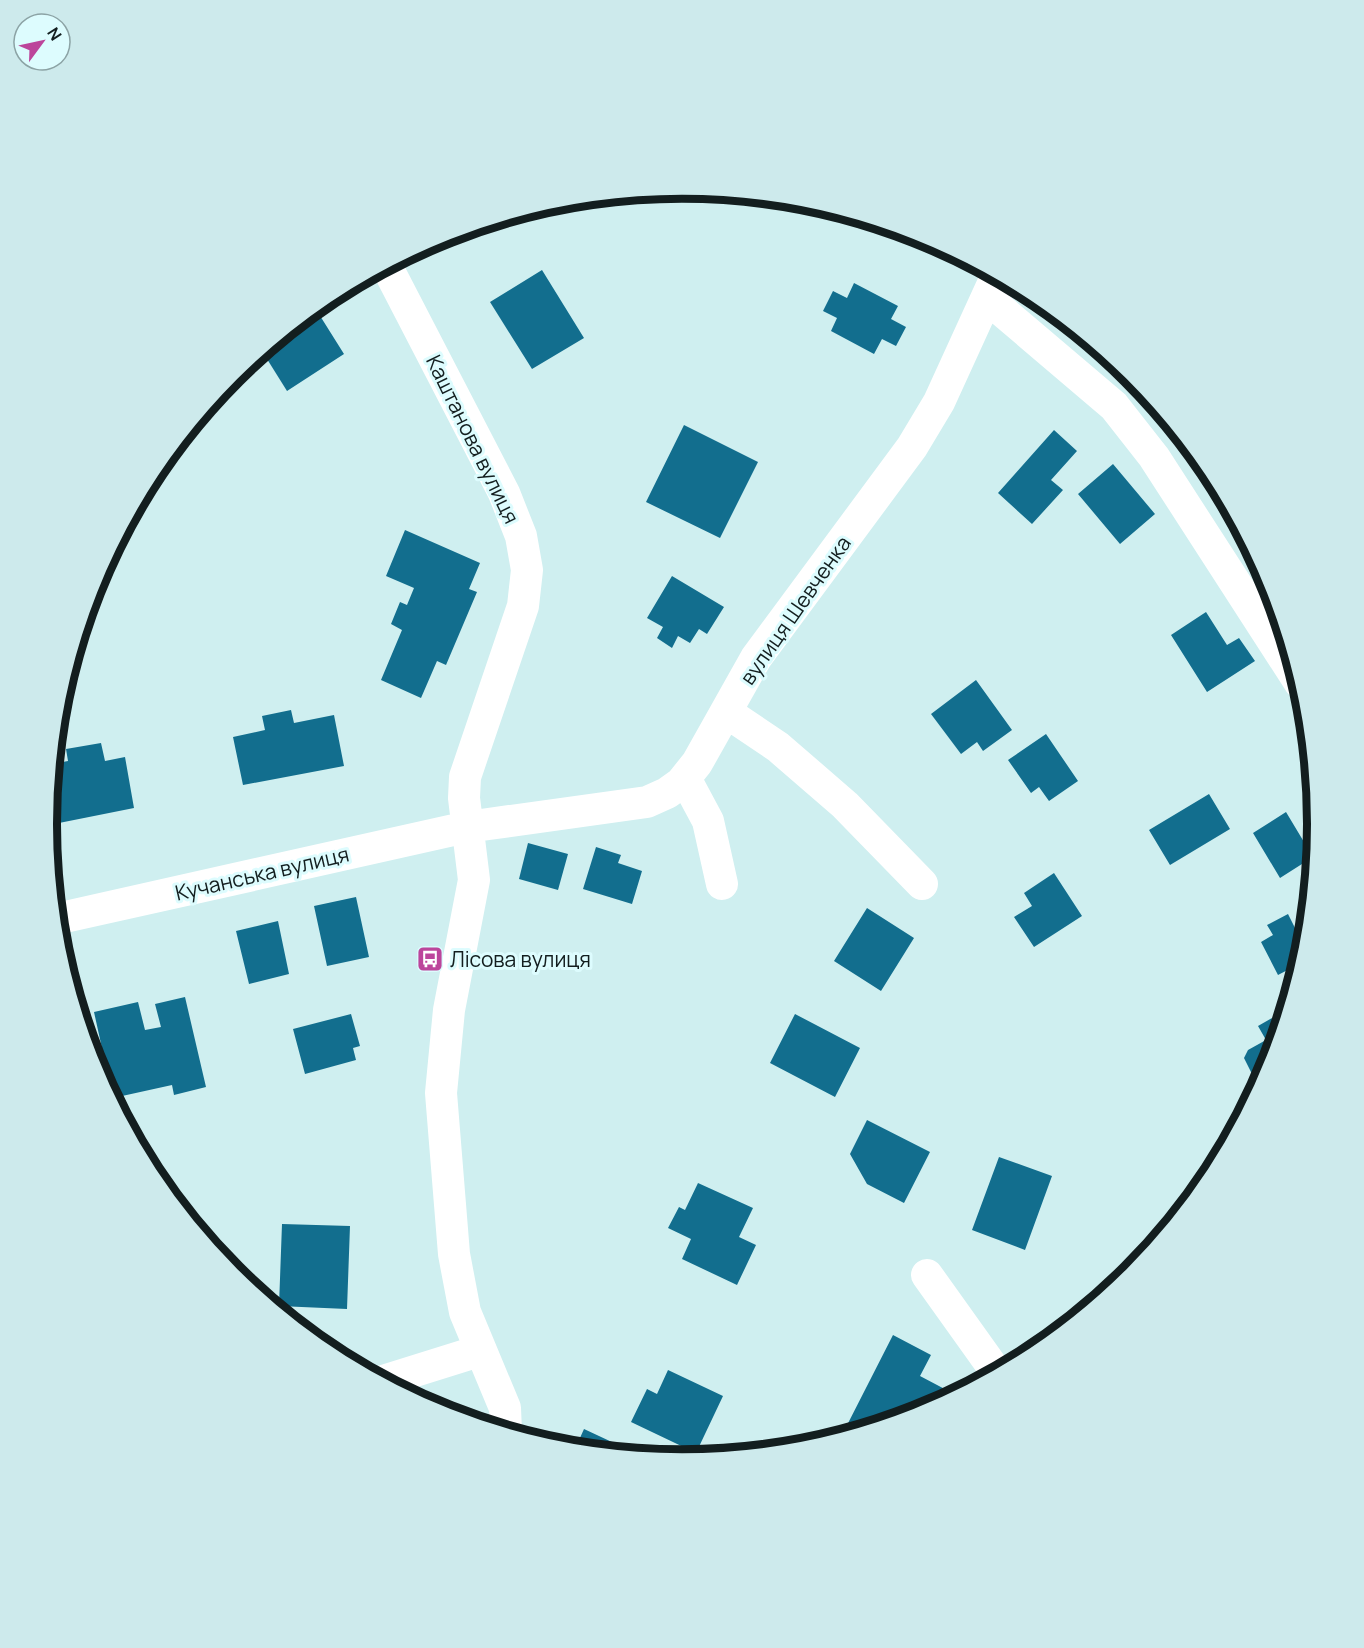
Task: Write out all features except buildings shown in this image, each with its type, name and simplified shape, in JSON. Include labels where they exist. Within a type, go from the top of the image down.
[{"type":"street","name":"Каштанова вулиця","points":[[390,272],[504,493],[521,536],[527,570],[523,606],[465,777],[467,827],[474,880],[449,1010],[441,1093],[454,1254],[465,1312],[479,1351],[505,1408],[506,1424]]},
{"type":"street","name":"вулиця Шевченка","points":[[467,827],[647,802],[667,793],[685,778],[697,763],[756,658],[912,447],[939,402],[992,287]]},
{"type":"street","points":[[992,287],[1114,406],[1154,457],[1286,661]]},
{"type":"street","points":[[726,712],[778,747],[836,798],[922,884]]},
{"type":"street","points":[[685,778],[708,821],[722,884]]},
{"type":"street","name":"Кучанська вулиця","points":[[64,917],[467,827]]},
{"type":"street","points":[[927,1275],[992,1366]]},
{"type":"street","points":[[393,1378],[479,1351]]},
{"type":"place","name":"Лісова вулиця","points":[[430,959]]}]
